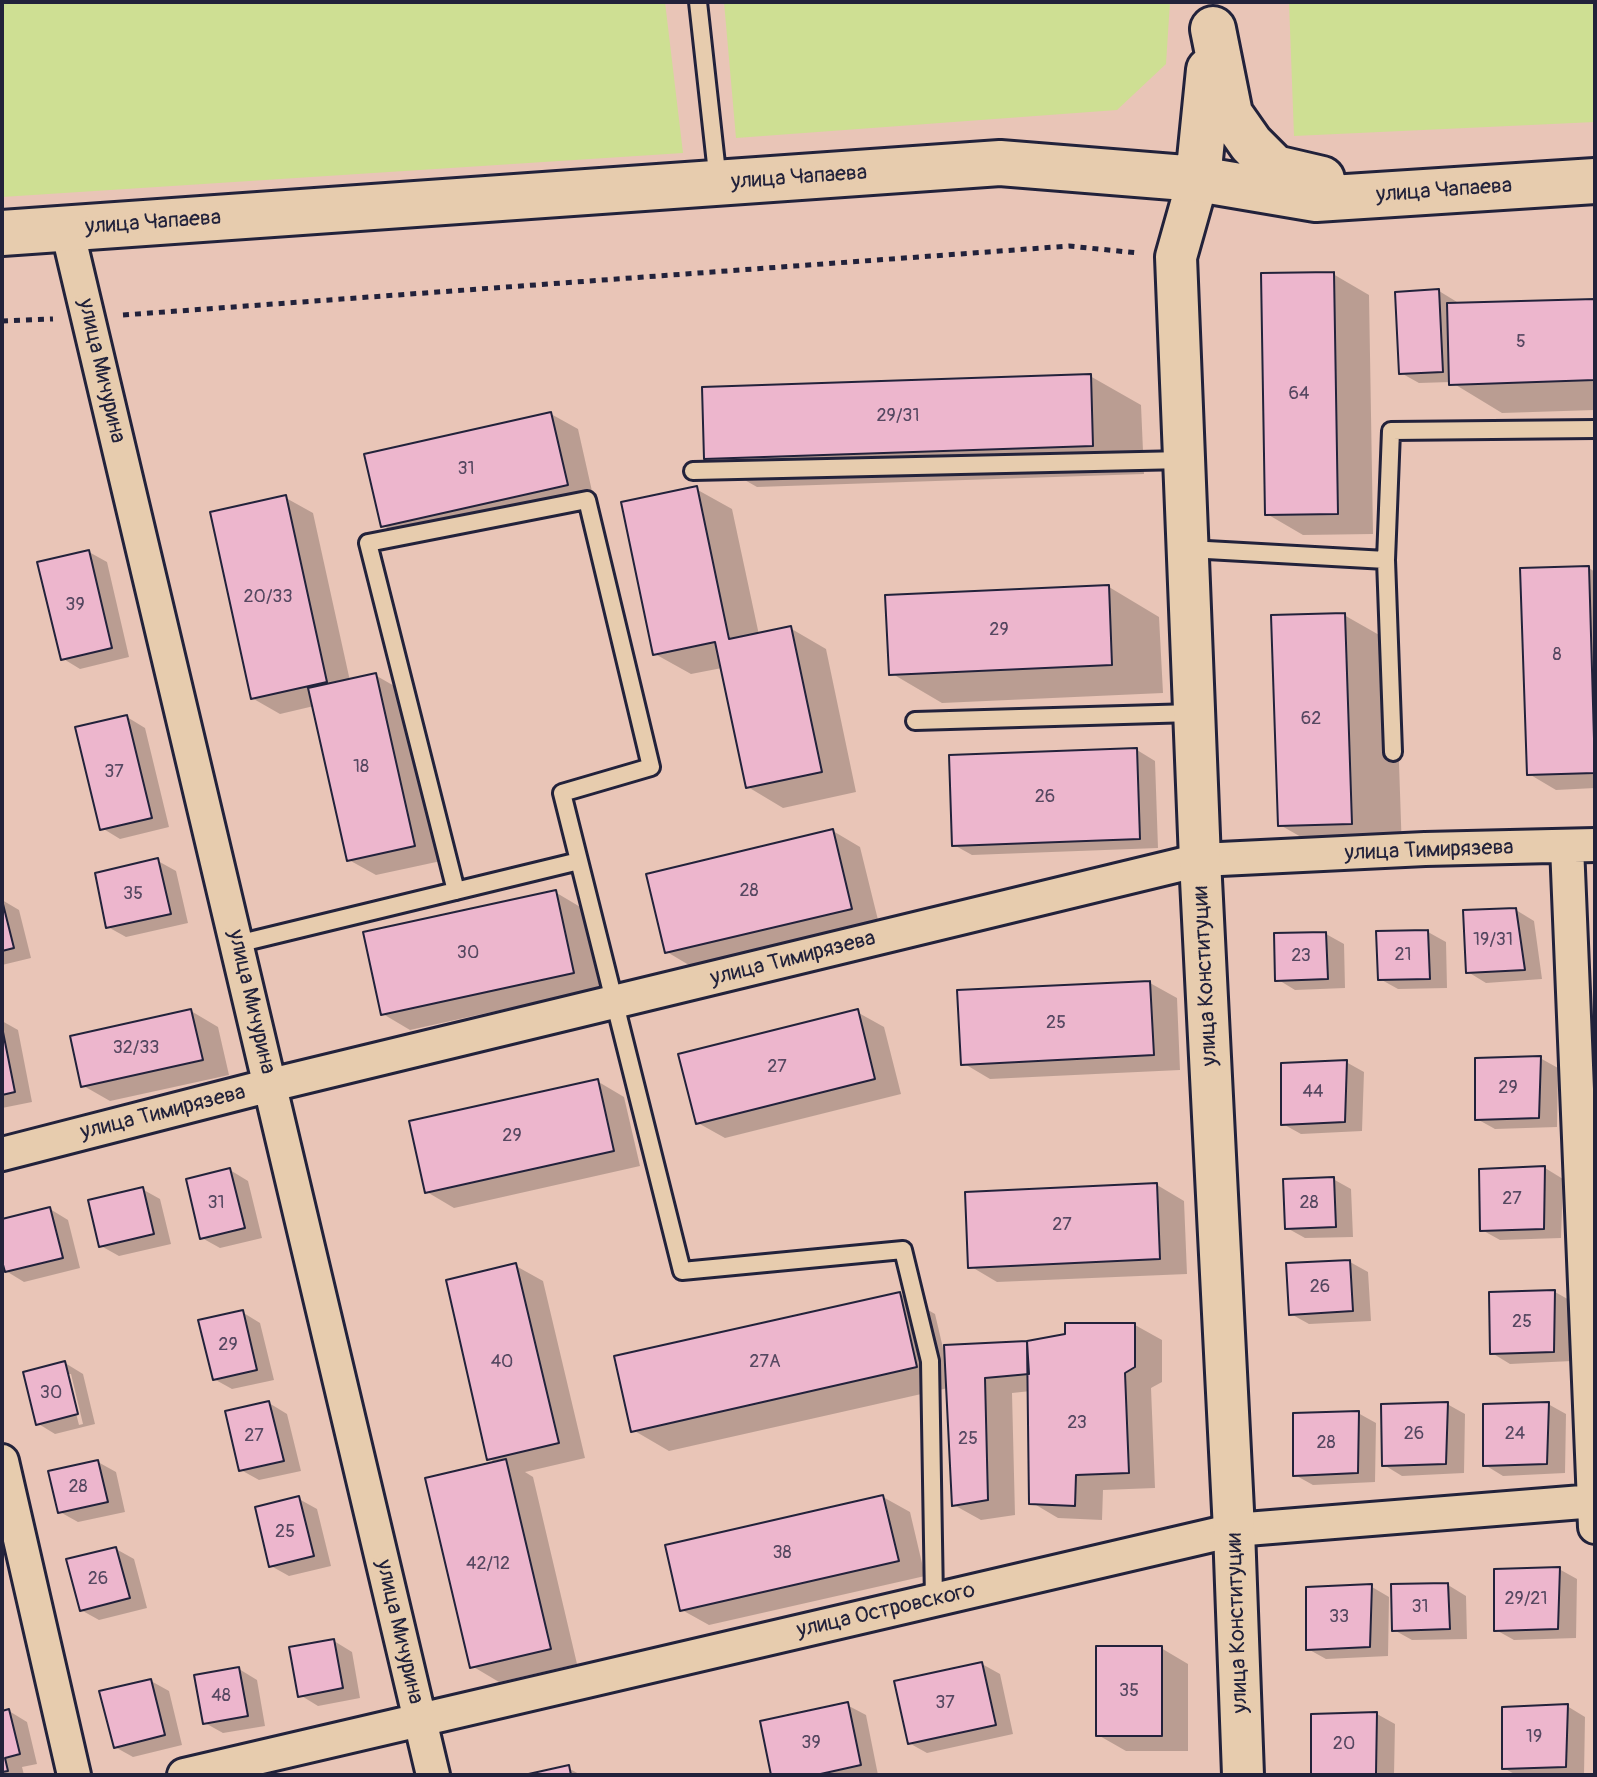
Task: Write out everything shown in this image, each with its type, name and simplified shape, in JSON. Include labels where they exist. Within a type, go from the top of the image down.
[{"type":"main road","points":[[1198,179],[1212,16]]},
{"type":"main road","points":[[1212,16],[1230,114],[1251,144],[1275,168],[1319,179],[1408,180],[1483,188]]},
{"type":"main road","name":"улица Чапаева","points":[[2,233],[1000,163],[1198,179],[1316,199],[1595,181]]},
{"type":"street","name":"улица Конституции","points":[[1198,179],[1176,257],[1200,860],[1234,1530],[1243,1775]]},
{"type":"street","name":"улица Мичурина","points":[[67,229],[433,1775]]},
{"type":"street","name":"улица Тимирязева","points":[[2,1154],[271,1085],[1200,860],[1425,849],[1581,846]]},
{"type":"street","points":[[1581,846],[1595,1527]]},
{"type":"street","points":[[4,1477],[74,1775]]},
{"type":"street","name":"улица Островского","points":[[184,1775],[1234,1530],[1594,1501]]},
{"type":"lane","points":[[698,2],[719,183]]},
{"type":"lane","points":[[1393,752],[1386,560],[1391,431],[1595,429]]},
{"type":"lane","points":[[693,471],[1184,460]]},
{"type":"lane","points":[[456,891],[368,543],[587,500],[651,767],[562,793],[682,1271],[903,1250],[930,1361],[934,1600]]},
{"type":"lane","points":[[1187,549],[1386,560]]},
{"type":"lane","points":[[915,721],[1194,713]]},
{"type":"lane","points":[[237,944],[579,861]]},
{"type":"path","points":[[2,321],[88,318],[1069,246],[1176,257]]},
{"type":"green space","points":[[2,2],[665,2],[683,153],[2,197]]},
{"type":"green space","points":[[724,2],[1170,2],[1166,64],[1117,110],[736,138]]},
{"type":"green space","points":[[1289,2],[1595,2],[1595,122],[1294,136]]},
{"type":"building","points":[[1334,272],[1338,514],[1265,515],[1261,273]]},
{"type":"building","points":[[1439,289],[1443,372],[1399,374],[1395,292]]},
{"type":"building","points":[[1595,299],[1595,380],[1449,385],[1447,303]]},
{"type":"building","points":[[1091,374],[1093,446],[704,459],[702,387]]},
{"type":"building","points":[[551,412],[568,485],[381,527],[364,454]]},
{"type":"building","points":[[697,486],[729,639],[791,626],[822,772],[746,788],[715,642],[653,655],[621,502]]},
{"type":"building","points":[[286,495],[327,682],[251,699],[210,512]]},
{"type":"building","points":[[89,550],[112,648],[61,660],[37,562]]},
{"type":"building","points":[[1589,566],[1595,773],[1527,775],[1520,568]]},
{"type":"building","points":[[1109,585],[1112,665],[889,675],[885,595]]},
{"type":"building","points":[[1345,613],[1352,824],[1278,826],[1271,615]]},
{"type":"building","points":[[376,673],[415,846],[347,861],[308,688]]},
{"type":"building","points":[[127,715],[152,818],[100,830],[75,727]]},
{"type":"building","points":[[1137,748],[1140,839],[952,846],[949,755]]},
{"type":"building","points":[[833,829],[852,909],[665,953],[646,874]]},
{"type":"building","points":[[158,858],[171,914],[106,928],[95,873]]},
{"type":"building","points":[[556,890],[574,973],[381,1015],[363,932]]},
{"type":"building","points":[[2,900],[14,948],[2,951]]},
{"type":"building","points":[[1516,908],[1525,970],[1466,973],[1463,910]]},
{"type":"building","points":[[1428,930],[1430,979],[1378,980],[1376,931]]},
{"type":"building","points":[[1326,932],[1328,979],[1275,981],[1274,933]]},
{"type":"building","points":[[1150,981],[1154,1055],[961,1065],[957,990]]},
{"type":"building","points":[[191,1009],[203,1060],[81,1087],[70,1036]]},
{"type":"building","points":[[858,1009],[875,1079],[696,1124],[678,1054]]},
{"type":"building","points":[[2,1027],[15,1092],[2,1095]]},
{"type":"building","points":[[1541,1056],[1539,1118],[1475,1120],[1475,1058]]},
{"type":"building","points":[[1347,1060],[1345,1122],[1281,1125],[1281,1063]]},
{"type":"building","points":[[598,1079],[614,1151],[425,1193],[409,1121]]},
{"type":"building","points":[[1545,1166],[1544,1229],[1480,1231],[1479,1169]]},
{"type":"building","points":[[230,1168],[245,1228],[200,1239],[186,1179]]},
{"type":"building","points":[[1334,1177],[1336,1227],[1285,1229],[1283,1179]]},
{"type":"building","points":[[1157,1183],[1160,1259],[968,1268],[965,1192]]},
{"type":"building","points":[[143,1187],[154,1234],[99,1247],[88,1200]]},
{"type":"building","points":[[50,1207],[63,1258],[5,1272],[2,1219]]},
{"type":"building","points":[[1350,1260],[1353,1311],[1289,1315],[1286,1263]]},
{"type":"building","points":[[516,1263],[559,1443],[487,1460],[446,1280]]},
{"type":"building","points":[[1555,1290],[1554,1352],[1490,1354],[1489,1292]]},
{"type":"building","points":[[900,1292],[917,1367],[631,1432],[614,1356]]},
{"type":"building","points":[[243,1310],[257,1370],[213,1380],[198,1320]]},
{"type":"building","points":[[1065,1323],[1135,1323],[1135,1367],[1125,1373],[1129,1473],[1076,1475],[1075,1506],[1029,1504],[1027,1341],[1065,1334]]},
{"type":"building","points":[[1027,1341],[1029,1374],[985,1378],[988,1500],[952,1506],[944,1345]]},
{"type":"building","points":[[65,1361],[78,1414],[36,1425],[23,1372]]},
{"type":"building","points":[[269,1401],[284,1461],[239,1471],[225,1411]]},
{"type":"building","points":[[1448,1402],[1446,1464],[1382,1466],[1381,1404]]},
{"type":"building","points":[[1549,1402],[1547,1464],[1483,1466],[1483,1404]]},
{"type":"building","points":[[1359,1411],[1358,1473],[1293,1476],[1293,1413]]},
{"type":"building","points":[[506,1459],[551,1649],[470,1668],[425,1478]]},
{"type":"building","points":[[98,1460],[108,1502],[58,1513],[48,1471]]},
{"type":"building","points":[[883,1495],[899,1561],[680,1611],[665,1545]]},
{"type":"building","points":[[299,1496],[314,1556],[269,1567],[255,1507]]},
{"type":"building","points":[[116,1547],[130,1598],[80,1611],[66,1559]]},
{"type":"building","points":[[1560,1567],[1558,1629],[1494,1631],[1494,1569]]},
{"type":"building","points":[[1448,1583],[1450,1629],[1392,1631],[1391,1584]]},
{"type":"building","points":[[1372,1584],[1370,1647],[1306,1650],[1306,1587]]},
{"type":"building","points":[[334,1639],[343,1688],[298,1697],[289,1647]]},
{"type":"building","points":[[1096,1646],[1162,1646],[1162,1736],[1096,1736]]},
{"type":"building","points":[[982,1662],[996,1725],[908,1744],[894,1681]]},
{"type":"building","points":[[239,1667],[248,1716],[203,1724],[194,1675]]},
{"type":"building","points":[[151,1679],[165,1735],[114,1748],[99,1691]]},
{"type":"building","points":[[848,1702],[861,1765],[816,1775],[771,1775],[760,1721]]},
{"type":"building","points":[[1568,1704],[1566,1767],[1502,1769],[1502,1707]]},
{"type":"building","points":[[9,1709],[20,1754],[5,1758],[8,1771],[2,1772],[2,1711]]},
{"type":"building","points":[[1377,1712],[1376,1774],[1311,1775],[1311,1714]]},
{"type":"building","points":[[569,1765],[571,1775],[524,1775]]}]
